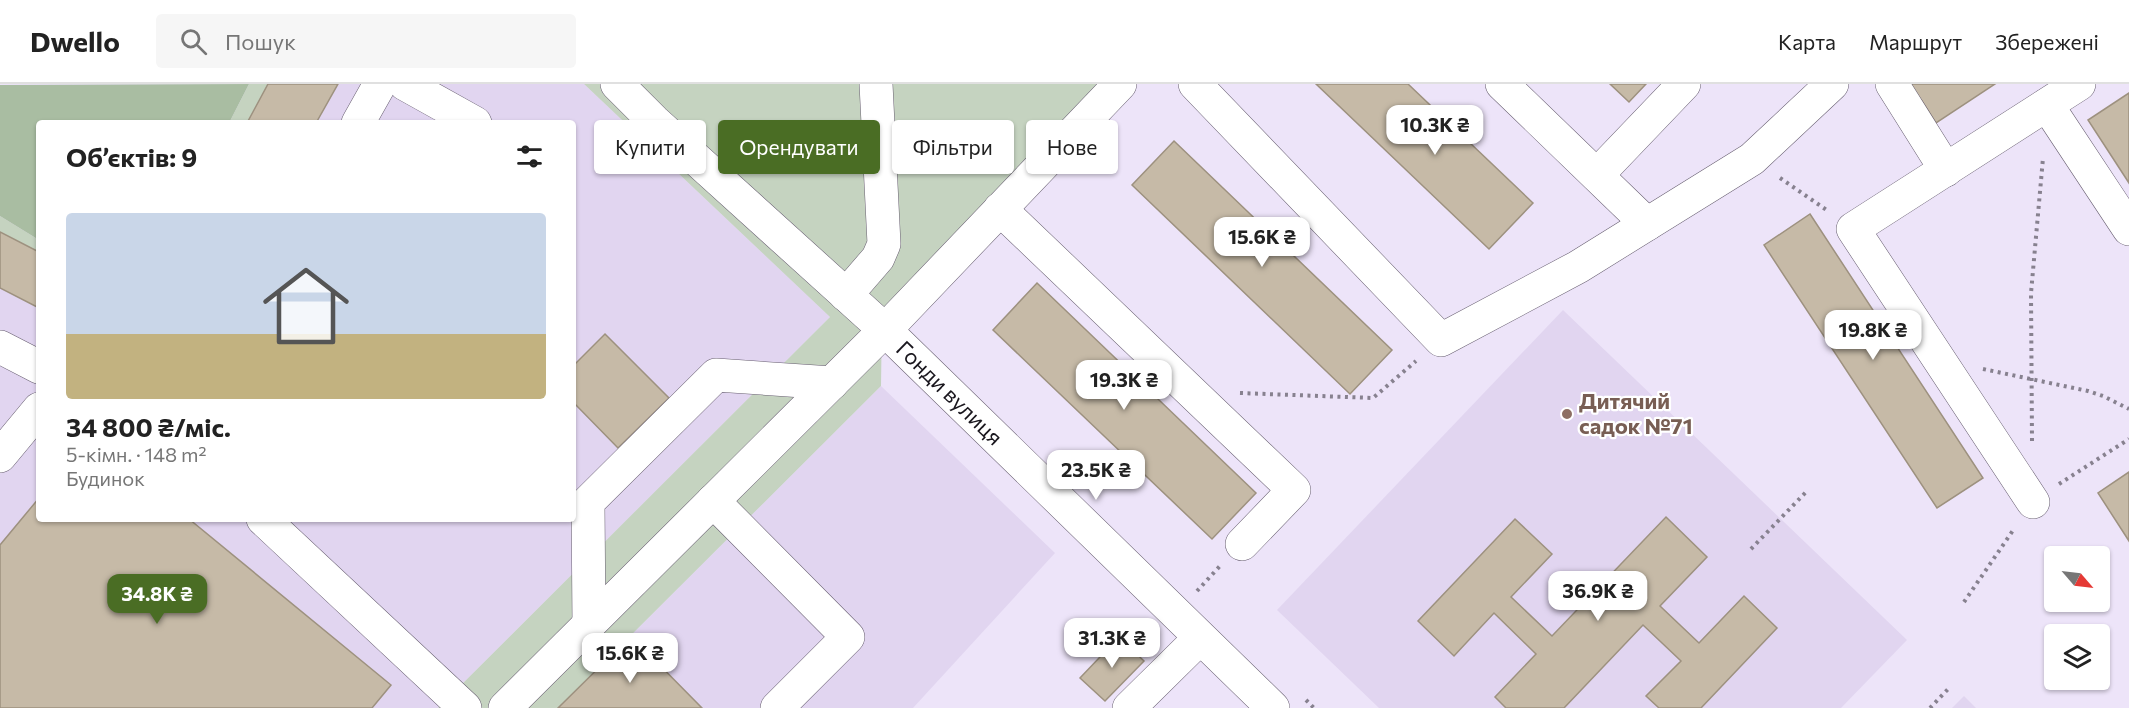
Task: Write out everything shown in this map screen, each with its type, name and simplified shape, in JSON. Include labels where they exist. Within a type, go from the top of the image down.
[{"type":"street","points":[[360,120],[380,84]]},
{"type":"street","points":[[405,84],[470,120]]},
{"type":"street","name":"Гонди вулиця","points":[[617,84],[654,121],[885,330],[1273,708]]},
{"type":"street","points":[[846,295],[878,258],[884,244],[876,84]]},
{"type":"street","points":[[505,708],[885,330],[1120,84]]},
{"type":"street","points":[[1195,84],[1441,340],[1578,267],[1752,159],[1832,84]]},
{"type":"street","points":[[1502,84],[1647,224]]},
{"type":"street","points":[[1597,176],[1684,84]]},
{"type":"street","points":[[1892,84],[1946,170]]},
{"type":"street","points":[[2032,502],[1853,229],[2079,84]]},
{"type":"street","points":[[2047,105],[2129,229]]},
{"type":"street","points":[[1000,209],[1294,490],[1242,544]]},
{"type":"street","points":[[0,347],[36,365]]},
{"type":"street","points":[[589,625],[588,502],[716,375],[832,383]]},
{"type":"street","points":[[0,456],[36,413]]},
{"type":"street","points":[[713,501],[848,637],[777,708]]},
{"type":"street","points":[[266,522],[465,708]]},
{"type":"street","points":[[1129,708],[1200,638]]},
{"type":"path","points":[[2032,446],[2031,293],[2047,105]]},
{"type":"path","points":[[1752,159],[1853,229]]},
{"type":"path","points":[[1191,391],[1373,398],[1441,340]]},
{"type":"path","points":[[1939,360],[2088,391],[2129,410]]},
{"type":"path","points":[[1964,602],[2032,502],[2129,439]]},
{"type":"path","points":[[1751,549],[1806,492]]},
{"type":"path","points":[[1930,708],[1950,687]]},
{"type":"shaded area","points":[[268,84],[584,84],[622,120],[594,120],[594,174],[679,174],[830,317],[438,708],[0,708],[0,232],[36,250],[36,522],[576,522],[576,120],[249,120]]},
{"type":"shaded area","name":"Дитячий садок №71","points":[[1563,310],[1907,640],[1841,708],[1379,708],[1277,610]]},
{"type":"shaded area","points":[[881,386],[1055,553],[913,708],[558,708]]},
{"type":"shaded area","points":[[1964,696],[1976,708],[1952,708]]},
{"type":"green space","points":[[249,84],[268,84],[249,120],[231,120]]},
{"type":"green space","points":[[249,84],[231,120],[36,120],[36,238],[0,216],[0,85]]},
{"type":"green space","points":[[584,84],[1103,84],[1069,120],[1026,120],[1026,165],[882,316],[881,386],[558,708],[438,708],[830,317],[679,174],[706,174],[706,120],[622,120]]},
{"type":"green space","points":[[0,216],[36,238],[36,250],[0,232]]},
{"type":"building","points":[[268,84],[338,84],[318,120],[249,120]]},
{"type":"building","points":[[1316,84],[1408,84],[1533,203],[1489,249]]},
{"type":"building","points":[[1610,84],[1646,84],[1629,102]]},
{"type":"building","points":[[1904,84],[1995,84],[1936,123],[1922,101]]},
{"type":"building","points":[[2129,93],[2129,183],[2088,120]]},
{"type":"building","points":[[1174,141],[1392,350],[1350,394],[1132,185]]},
{"type":"building","points":[[1810,214],[1983,478],[1937,508],[1764,245]]},
{"type":"building","points":[[0,232],[36,250],[36,306],[0,288]]},
{"type":"building","points":[[1037,283],[1256,493],[1212,539],[993,330]]},
{"type":"building","points":[[605,334],[669,398],[618,448],[576,405],[576,363]]},
{"type":"building","points":[[2129,472],[2129,541],[2098,493]]},
{"type":"building","points":[[36,502],[36,522],[193,522],[391,685],[372,708],[0,708],[0,545]]},
{"type":"building","points":[[1666,517],[1707,557],[1660,606],[1699,643],[1744,596],[1777,628],[1701,708],[1659,708],[1646,696],[1681,661],[1643,625],[1564,708],[1506,708],[1495,697],[1536,654],[1494,613],[1454,656],[1418,621],[1515,519],[1552,554],[1511,597],[1552,636]]},
{"type":"building","points":[[631,636],[702,708],[558,708]]},
{"type":"building","points":[[1119,637],[1144,661],[1105,701],[1080,678]]},
{"type":"place","name":"Дитячий садок №71","points":[[1567,414]]}]
